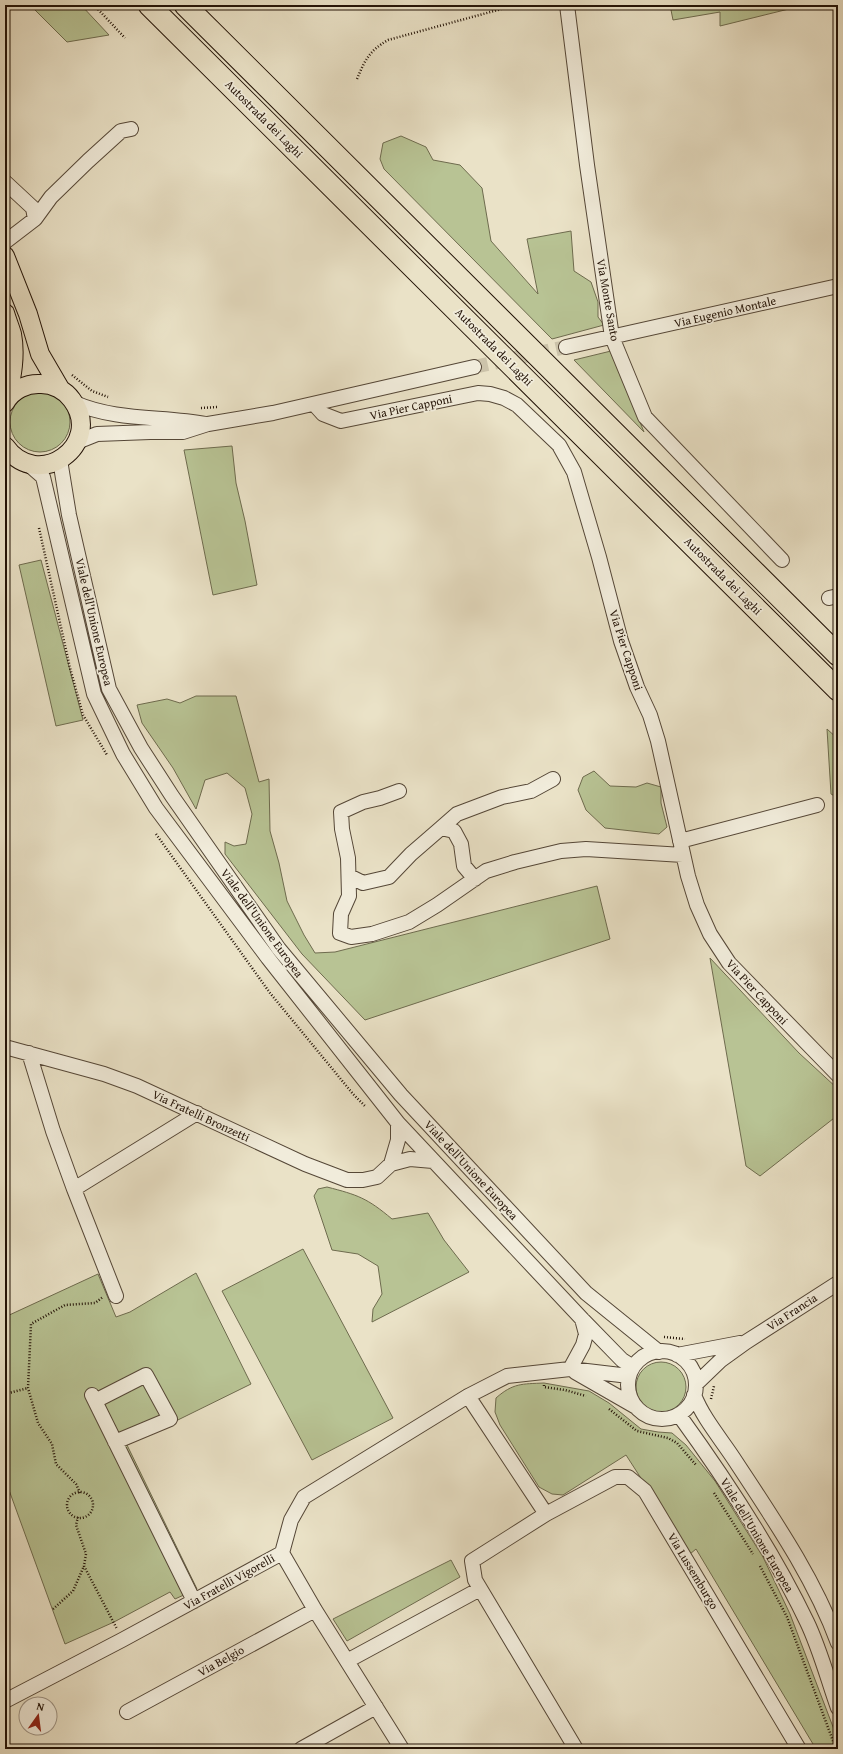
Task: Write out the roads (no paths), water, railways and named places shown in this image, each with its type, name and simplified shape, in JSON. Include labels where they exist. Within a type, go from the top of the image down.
[{"type":"highway","name":"Autostrada dei Laghi","points":[[150,5],[838,690]]},
{"type":"highway","name":"Autostrada dei Laghi","points":[[185,5],[838,655]]},
{"type":"main road","points":[[5,256],[28,314],[40,354],[62,390]]},
{"type":"main road","points":[[5,313],[12,334],[14,353],[12,378],[6,400]]},
{"type":"main road","points":[[6,400],[19,388],[33,383],[48,384],[62,390],[75,403],[81,426],[77,442],[70,452],[60,460],[44,465],[27,463],[7,451]]},
{"type":"street","name":"Via Monte Santo","points":[[567,5],[583,134],[612,337],[646,417],[782,560]]},
{"type":"street","points":[[5,242],[35,219],[51,197],[121,131],[131,129]]},
{"type":"street","points":[[5,182],[33,208],[35,219]]},
{"type":"street","name":"Via Eugenio Montale","points":[[612,337],[838,286]]},
{"type":"street","points":[[566,347],[612,337]]},
{"type":"street","name":"Via Pier Capponi","points":[[77,442],[96,434],[183,432],[208,424],[257,417],[474,367]]},
{"type":"street","name":"Via Pier Capponi","points":[[314,404],[323,414],[341,421],[478,393],[490,394],[504,398],[517,405],[559,445],[574,472],[599,557],[621,641],[636,687],[650,715],[658,741],[683,855],[697,905],[710,934],[729,963],[838,1075]]},
{"type":"street","name":"Via Pier Capponi","points":[[75,403],[88,409],[104,413],[151,419],[183,420],[208,424]]},
{"type":"street","name":"Viale dell'Unione Europea","points":[[60,460],[70,515],[109,689],[141,748],[172,796],[279,949],[402,1095],[586,1292],[659,1352]]},
{"type":"street","name":"Viale dell'Unione Europea","points":[[27,463],[43,477],[94,694],[123,754],[156,808],[268,958],[398,1123],[582,1320],[622,1360],[631,1372],[640,1359],[649,1354],[659,1352],[669,1352],[677,1355],[686,1362],[693,1372],[700,1410],[795,1553],[830,1621],[838,1643]]},
{"type":"street","points":[[349,876],[364,883],[389,877],[410,854],[457,814],[502,797],[531,791],[553,779]]},
{"type":"street","points":[[399,791],[363,802],[341,812],[342,829],[348,858],[349,896],[341,914],[340,933],[351,937],[372,934],[408,922],[437,905],[486,871],[515,862],[561,851],[592,849],[683,855]]},
{"type":"street","points":[[680,841],[817,805]]},
{"type":"street","points":[[441,828],[454,831],[461,844],[464,866],[475,879]]},
{"type":"street","name":"Via Fratelli Bronzetti","points":[[5,1047],[104,1074],[137,1086],[324,1172],[347,1180],[363,1180],[377,1177],[390,1164],[398,1140],[398,1123]]},
{"type":"street","points":[[29,1053],[53,1131],[74,1190],[115,1293]]},
{"type":"street","points":[[74,1190],[197,1113]]},
{"type":"street","name":"Via Fratelli Bronzetti","points":[[390,1164],[410,1159],[433,1161]]},
{"type":"street","name":"Via Francia","points":[[695,1389],[721,1360],[746,1342],[838,1283]]},
{"type":"street","points":[[582,1320],[586,1334],[583,1345],[570,1369],[636,1408],[645,1415],[656,1419],[668,1419],[679,1415],[688,1406],[695,1389]]},
{"type":"street","name":"Via Francia","points":[[677,1355],[746,1342]]},
{"type":"street","name":"Via Fratelli Vigorelli","points":[[5,1701],[122,1640],[282,1553],[291,1520],[304,1497],[468,1396],[507,1376],[570,1369],[631,1372]]},
{"type":"street","points":[[631,1372],[628,1387],[630,1398],[636,1408]]},
{"type":"street","points":[[115,1442],[170,1419],[146,1375],[93,1398],[194,1601]]},
{"type":"street","points":[[468,1396],[546,1514]]},
{"type":"street","name":"Viale dell'Unione Europea","points":[[679,1415],[713,1462],[775,1560],[807,1623],[838,1708]]},
{"type":"street","name":"Via Lussemburgo","points":[[576,1749],[475,1580],[472,1561],[546,1514],[615,1477],[628,1477],[645,1491],[799,1749]]},
{"type":"street","points":[[282,1553],[315,1610],[402,1749]]},
{"type":"street","points":[[347,1661],[480,1589]]},
{"type":"street","name":"Via Belgio","points":[[127,1712],[315,1610]]},
{"type":"street","points":[[301,1749],[376,1707]]},
{"type":"tunnel","points":[[474,367],[566,347]]}]
